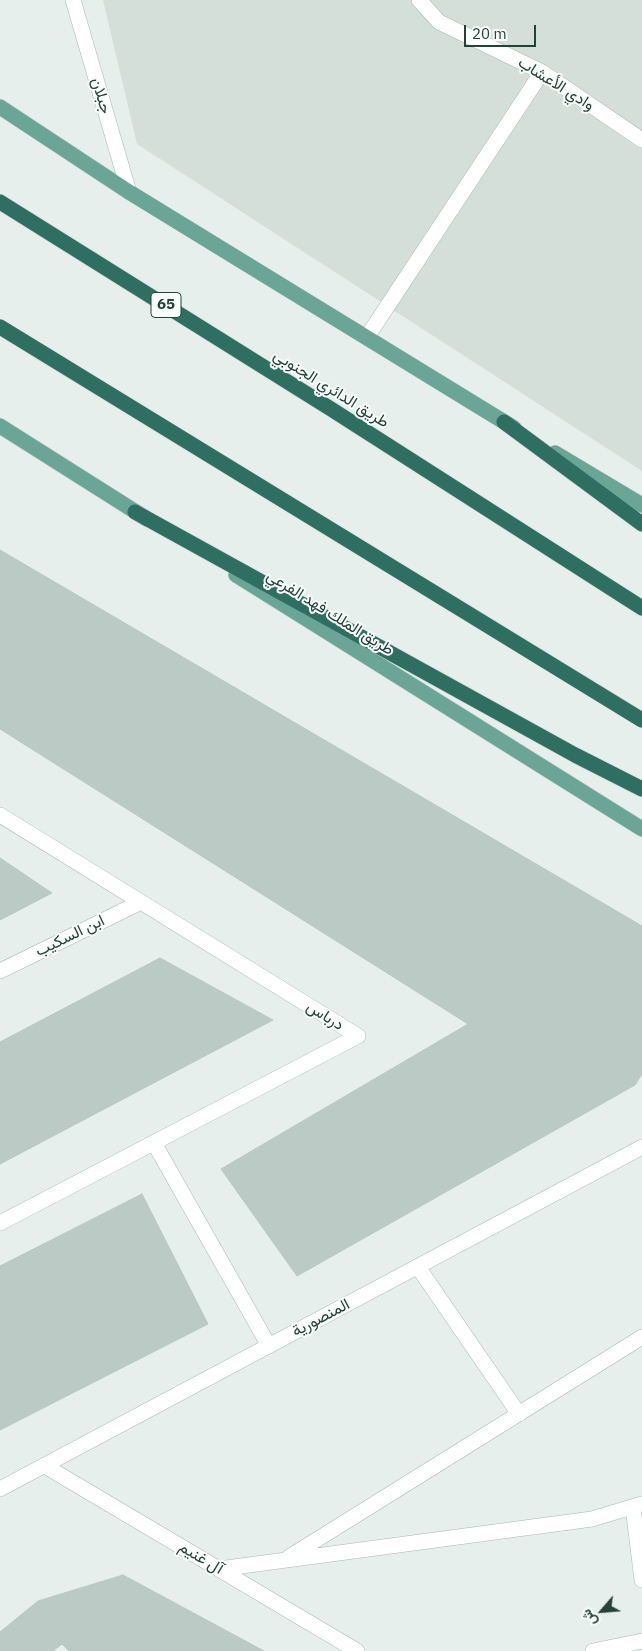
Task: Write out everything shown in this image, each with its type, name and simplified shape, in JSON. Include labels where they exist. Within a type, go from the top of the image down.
[{"type":"highway","name":"طريق الدائري الجنوبي","points":[[0,202],[331,408],[642,608]]},
{"type":"highway","points":[[0,327],[642,720]]},
{"type":"highway","points":[[504,422],[642,524]]},
{"type":"highway","points":[[135,512],[575,755],[642,789]]},
{"type":"main road","points":[[0,107],[129,192],[642,505]]},
{"type":"main road","name":"طريق الملك فهد الفرعي","points":[[0,426],[642,829]]},
{"type":"street","name":"جبلان","points":[[73,0],[129,192]]},
{"type":"street","name":"وادي الأعشاب","points":[[419,0],[439,22],[542,72],[642,140]]},
{"type":"street","points":[[367,337],[542,72]]},
{"type":"street","name":"درباس","points":[[0,815],[358,1036],[0,1223]]},
{"type":"street","name":"ابن السكيب","points":[[0,971],[141,902]]},
{"type":"street","points":[[154,1143],[269,1346]]},
{"type":"street","name":"المنصورية","points":[[0,1489],[642,1147]]},
{"type":"street","points":[[418,1266],[519,1414]]},
{"type":"street","points":[[284,1560],[642,1338]]},
{"type":"street","name":"آل غنيم","points":[[44,1466],[356,1651]]},
{"type":"street","points":[[219,1569],[592,1520],[638,1505],[642,1580]]},
{"type":"street","points":[[593,1651],[642,1641]]},
{"type":"shaded area","points":[[103,0],[642,0],[642,471],[137,144]]},
{"type":"building","points":[[0,550],[642,926],[642,1074],[635,1085],[297,1276],[221,1169],[468,1024],[0,729]]},
{"type":"building","points":[[0,858],[52,893],[0,920]]},
{"type":"building","points":[[160,958],[273,1020],[0,1164],[0,1042]]},
{"type":"building","points":[[142,1194],[208,1324],[0,1430],[0,1266]]},
{"type":"building","points":[[123,1575],[264,1651],[69,1651],[62,1644],[53,1651],[0,1651],[0,1632],[38,1601]]}]
